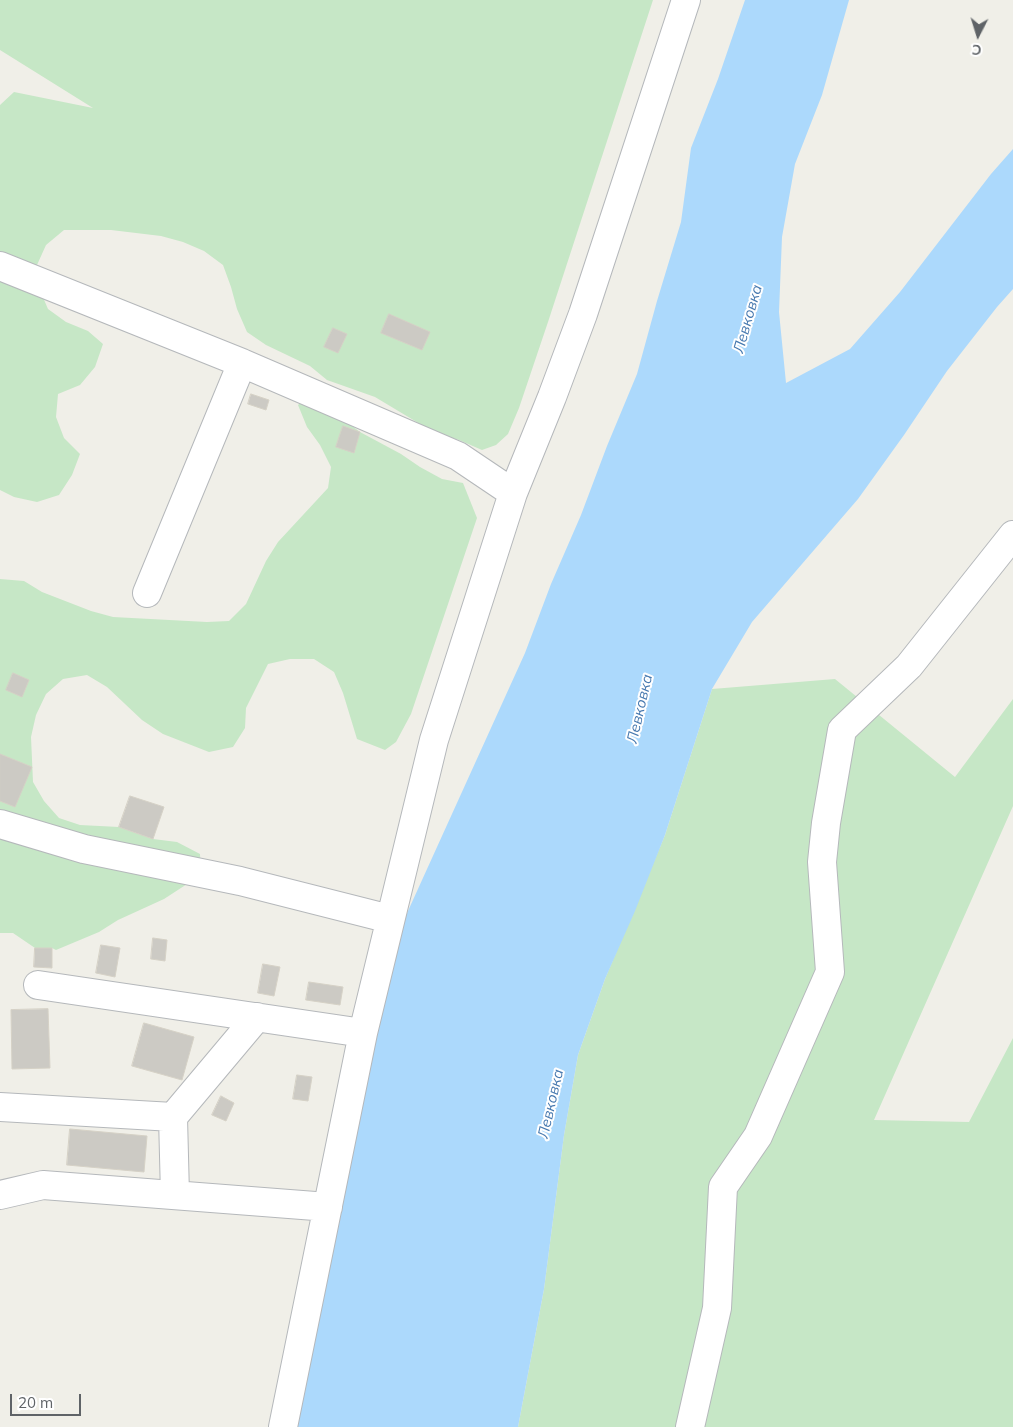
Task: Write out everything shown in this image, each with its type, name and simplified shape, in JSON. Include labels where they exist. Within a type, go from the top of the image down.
[{"type":"street","points":[[283,1427],[363,1033],[434,740],[512,493],[552,397],[580,322],[686,0]]},
{"type":"street","points":[[0,266],[242,363],[458,456],[512,493]]},
{"type":"street","points":[[147,593],[242,363]]},
{"type":"street","points":[[690,1427],[717,1308],[723,1187],[758,1136],[830,972],[822,862],[826,823],[842,730],[909,666],[1013,535]]},
{"type":"street","points":[[0,824],[84,849],[240,881],[390,919]]},
{"type":"street","points":[[38,985],[363,1033]]},
{"type":"street","points":[[176,1195],[173,1117],[257,1017]]},
{"type":"street","points":[[0,1107],[173,1117]]},
{"type":"street","points":[[0,1196],[43,1185],[328,1207]]},
{"type":"green space","points":[[0,0],[653,0],[548,322],[519,408],[508,434],[496,445],[482,450],[459,440],[435,433],[375,397],[327,380],[310,366],[266,345],[247,332],[237,309],[223,265],[204,251],[183,242],[161,236],[111,230],[64,230],[46,245],[37,265],[39,288],[48,309],[66,322],[88,331],[103,344],[95,367],[80,385],[58,394],[56,417],[64,438],[80,454],[72,475],[59,495],[37,502],[14,497],[0,490],[0,105],[14,92],[93,108],[0,50]]},
{"type":"green space","points":[[303,400],[343,419],[360,432],[442,479],[463,483],[477,518],[411,714],[396,742],[385,750],[357,739],[343,693],[334,672],[314,659],[290,659],[268,664],[246,708],[245,728],[233,747],[209,752],[163,734],[142,720],[107,687],[87,675],[63,679],[46,694],[36,715],[31,737],[33,782],[44,801],[59,818],[80,825],[119,827],[153,839],[177,842],[200,854],[201,875],[164,899],[118,920],[99,932],[56,950],[52,948],[35,948],[13,933],[0,933],[0,579],[24,581],[42,592],[91,611],[113,617],[207,622],[229,621],[246,604],[266,561],[278,542],[328,488],[331,467],[320,445],[307,427],[298,405]]},
{"type":"green space","points":[[835,679],[955,777],[1013,699],[1013,806],[874,1120],[969,1122],[1013,1038],[1013,1427],[518,1427],[544,1289],[564,1135],[578,1055],[605,979],[665,835],[712,689]]},
{"type":"water","name":"Левковка","points":[[745,0],[849,0],[822,95],[795,164],[782,237],[779,312],[786,383],[850,349],[900,292],[991,174],[1013,149],[1013,289],[947,371],[858,499],[752,622],[712,689],[665,835],[635,911],[605,979],[578,1055],[564,1135],[544,1289],[518,1427],[296,1427],[398,933],[525,653],[551,584],[581,515],[637,374],[681,222],[691,148],[718,79]]},
{"type":"building","points":[[389,314],[430,332],[422,350],[381,333]]},
{"type":"building","points":[[333,328],[347,334],[338,353],[324,347]]},
{"type":"building","points":[[251,394],[269,400],[266,410],[248,404]]},
{"type":"building","points":[[343,426],[360,432],[354,453],[336,447]]},
{"type":"building","points":[[13,673],[29,680],[22,697],[6,690]]},
{"type":"building","points":[[0,754],[32,767],[15,807],[0,801]]},
{"type":"building","points":[[130,796],[164,807],[153,839],[119,827]]},
{"type":"building","points":[[153,938],[167,940],[165,961],[151,959]]},
{"type":"building","points":[[101,945],[120,948],[115,977],[96,973]]},
{"type":"building","points":[[35,948],[52,948],[52,968],[34,967]]},
{"type":"building","points":[[263,964],[280,967],[274,996],[258,993]]},
{"type":"building","points":[[309,982],[343,987],[340,1005],[306,1000]]},
{"type":"building","points":[[48,1009],[50,1068],[12,1069],[11,1010]]},
{"type":"building","points":[[144,1023],[194,1037],[182,1080],[132,1066]]},
{"type":"building","points":[[297,1075],[312,1077],[308,1101],[293,1099]]},
{"type":"building","points":[[221,1096],[234,1103],[226,1121],[212,1115]]},
{"type":"building","points":[[70,1129],[147,1136],[144,1172],[67,1165]]}]
